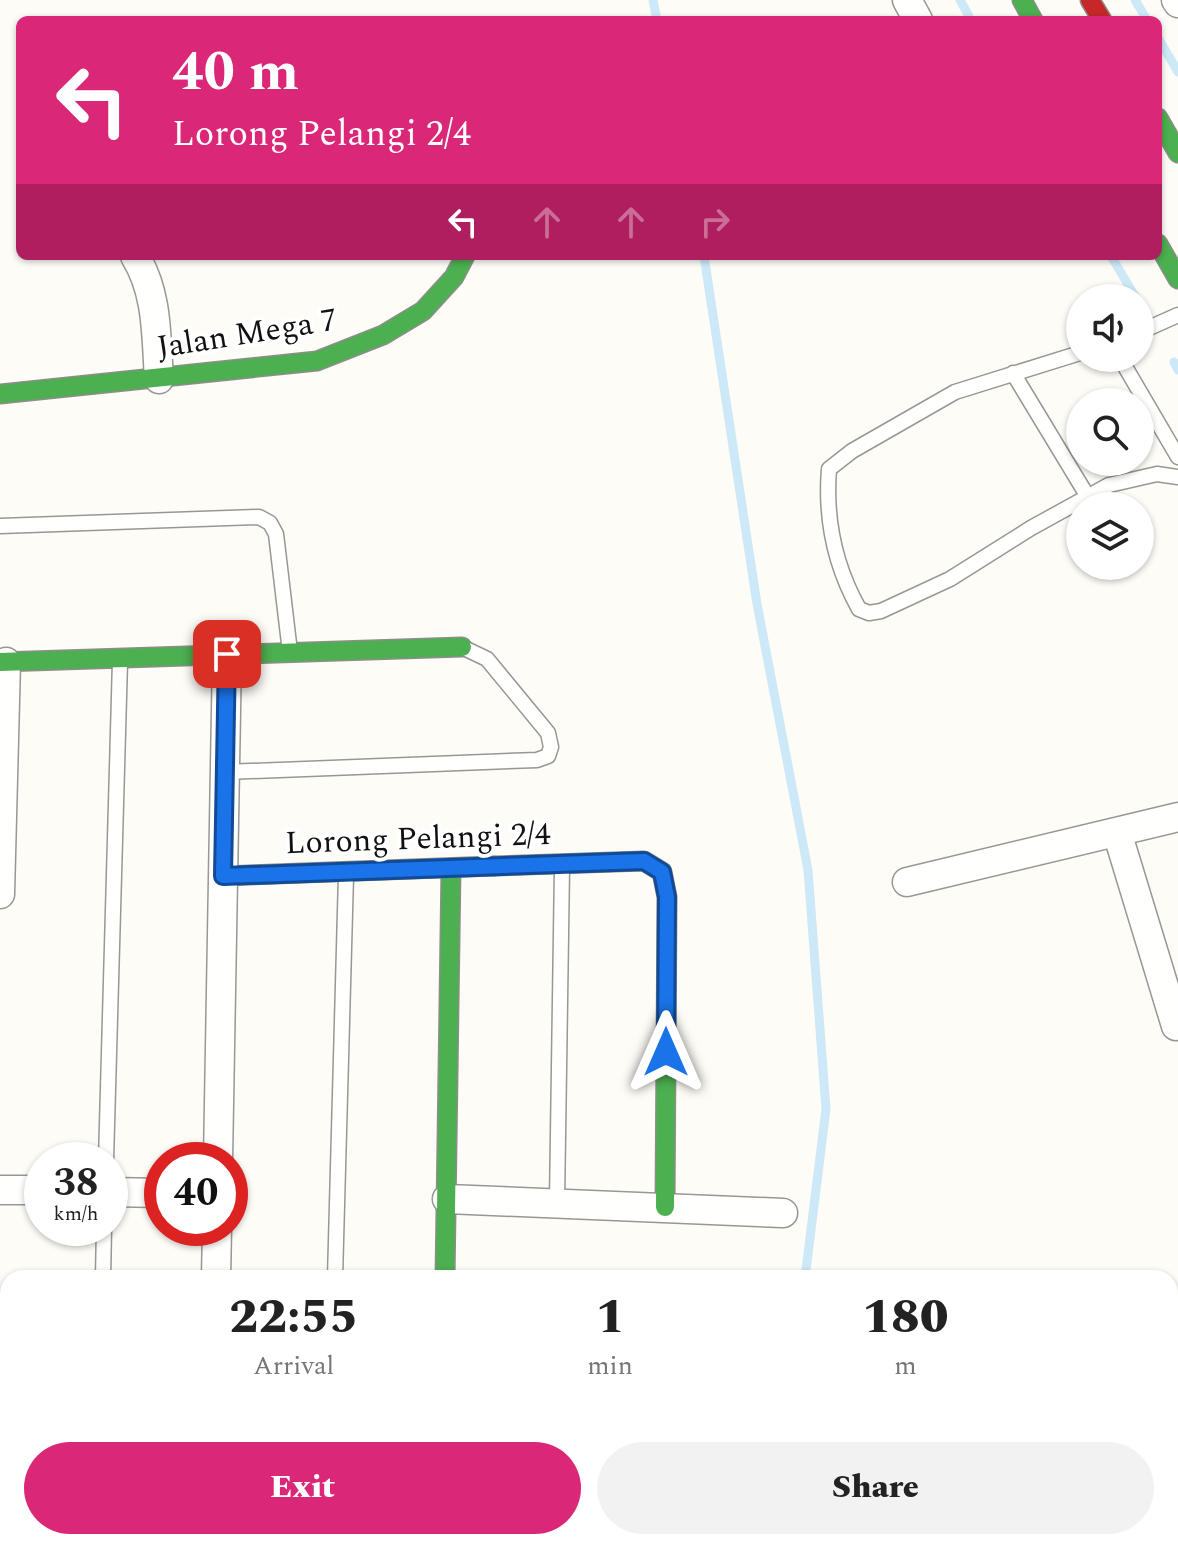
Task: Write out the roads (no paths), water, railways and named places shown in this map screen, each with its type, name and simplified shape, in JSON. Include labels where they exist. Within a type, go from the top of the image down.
[{"type":"street","points":[[1162,125],[1178,153]]},
{"type":"street","points":[[1162,251],[1178,279]]},
{"type":"street","points":[[138,260],[147,275],[153,295],[159,379]]},
{"type":"street","name":"Jalan Mega 7","points":[[0,394],[317,361],[359,347],[401,326],[437,300],[458,274],[463,260]]},
{"type":"street","points":[[0,894],[3,662],[462,647]]},
{"type":"street","points":[[218,1142],[227,654]]},
{"type":"street","points":[[907,882],[1178,817]]},
{"type":"street","points":[[1117,832],[1176,1026]]},
{"type":"street","name":"Lorong Pelangi 2/4","points":[[223,876],[644,861],[662,872],[667,897],[665,1207]]},
{"type":"street","points":[[445,1270],[451,868]]},
{"type":"street","points":[[0,1190],[24,1190]]},
{"type":"street","points":[[447,1199],[783,1213]]},
{"type":"street","points":[[216,1270],[217,1246]]},
{"type":"lane","points":[[1154,326],[1178,315]]},
{"type":"lane","points":[[1066,357],[955,392],[852,451],[829,469],[827,500],[831,532],[847,589],[859,609],[869,613],[881,611],[950,579],[1066,509]]},
{"type":"lane","points":[[1128,372],[1178,457]]},
{"type":"lane","points":[[1013,373],[1085,492]]},
{"type":"lane","points":[[1097,492],[1109,485],[1157,474],[1178,477]]},
{"type":"lane","points":[[0,526],[259,517],[270,523],[276,534],[291,652]]},
{"type":"lane","points":[[225,772],[537,760],[548,756],[551,747],[548,733],[487,659],[462,647]]},
{"type":"lane","points":[[107,1142],[120,658]]},
{"type":"lane","points":[[557,1202],[562,863]]},
{"type":"lane","points":[[335,1270],[346,872]]},
{"type":"lane","points":[[103,1270],[104,1246]]},
{"type":"waterway","points":[[653,0],[656,16]]},
{"type":"waterway","points":[[960,0],[969,16]]},
{"type":"waterway","points":[[1135,0],[1145,16]]},
{"type":"waterway","points":[[1162,45],[1178,72]]},
{"type":"waterway","points":[[705,260],[757,604],[808,870],[826,1109],[806,1270]]},
{"type":"waterway","points":[[1113,260],[1128,284]]},
{"type":"waterway","points":[[1174,362],[1178,370]]}]
